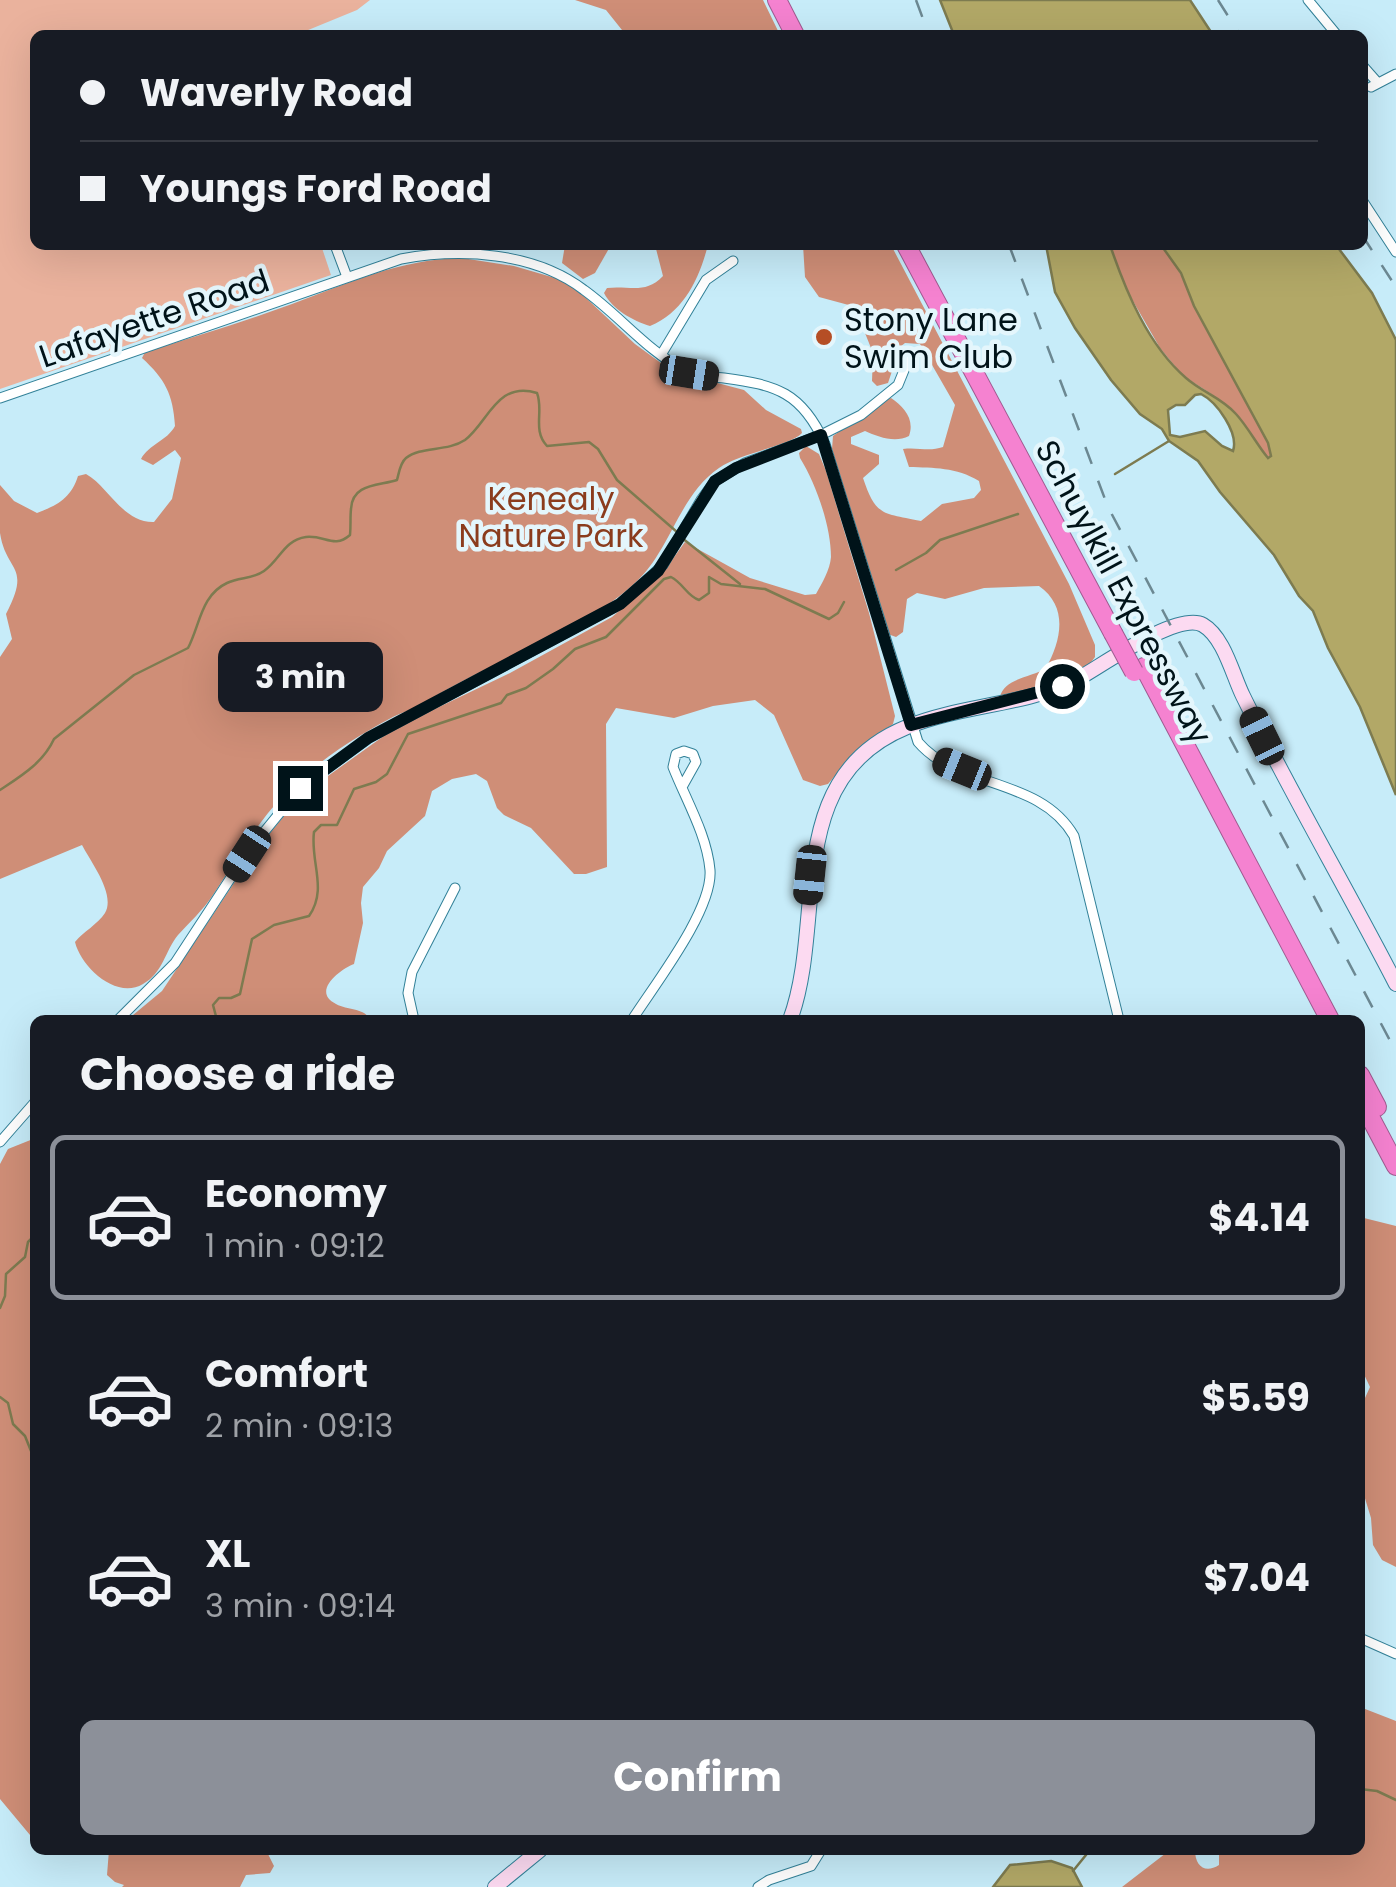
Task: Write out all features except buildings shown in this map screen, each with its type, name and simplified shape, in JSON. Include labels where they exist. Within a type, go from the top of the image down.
[{"type":"highway","points":[[777,0],[792,30]]},
{"type":"highway","points":[[790,0],[805,30]]},
{"type":"highway","name":"Schuylkill Expressway","points":[[909,250],[1327,1015]]},
{"type":"highway","name":"Schuylkill Expressway","points":[[921,250],[1026,459]]},
{"type":"highway","name":"Schuylkill Expressway","points":[[1139,669],[1316,1015]]},
{"type":"highway","points":[[1365,1084],[1396,1142]]},
{"type":"highway","points":[[1365,1107],[1396,1166]]},
{"type":"street","points":[[1308,0],[1334,30]]},
{"type":"street","points":[[1368,74],[1374,84],[1396,74]]},
{"type":"street","points":[[1368,209],[1396,252]]},
{"type":"street","points":[[337,250],[347,277]]},
{"type":"street","name":"Lafayette Road","points":[[0,398],[400,259],[432,254],[478,254],[555,271],[586,290],[661,355],[689,373],[761,382],[781,390],[797,401],[821,435],[918,742],[932,756],[1040,802],[1058,814],[1070,830],[1081,859],[1118,1015]]},
{"type":"street","points":[[661,355],[706,280],[734,260]]},
{"type":"street","points":[[123,1015],[175,963],[247,854],[300,788],[368,738],[620,604],[658,571],[706,492],[721,476],[862,415],[902,379],[911,354]]},
{"type":"street","points":[[791,1015],[801,982],[810,875],[826,813],[840,784],[858,760],[911,725],[1062,686],[1182,622],[1202,624],[1216,638],[1262,736],[1396,984]]},
{"type":"street","points":[[635,1015],[694,922],[707,894],[708,857],[682,787]]},
{"type":"street","points":[[413,1015],[408,993],[412,972],[455,888]]},
{"type":"street","points":[[0,1142],[30,1108]]},
{"type":"street","points":[[1365,1640],[1396,1654]]},
{"type":"street","points":[[495,1887],[534,1855]]},
{"type":"street","points":[[758,1887],[812,1866],[818,1855]]},
{"type":"shaded area","points":[[0,0],[370,0],[357,10],[308,30],[30,30],[30,250],[323,250],[331,275],[0,389]]},
{"type":"shaded area","points":[[940,0],[1190,0],[1210,30],[952,30]]},
{"type":"shaded area","points":[[1047,250],[1112,250],[1131,299],[1160,350],[1186,378],[1230,408],[1268,458],[1268,443],[1194,306],[1181,273],[1165,250],[1340,250],[1372,293],[1396,340],[1396,795],[1360,707],[1313,611],[1274,555],[1198,461],[1140,414],[1075,328],[1055,292]],"holes":[[[1201,394],[1220,411],[1233,436],[1233,451],[1205,431],[1180,437],[1170,435],[1168,410],[1185,405],[1195,395]]]},
{"type":"shaded area","points":[[1051,1861],[1072,1868],[1082,1887],[993,1887],[1010,1865]]},
{"type":"green space","points":[[575,0],[763,0],[778,30],[622,30],[606,10]]},
{"type":"green space","points":[[564,250],[608,250],[595,273],[583,279],[562,263]]},
{"type":"green space","points":[[656,250],[706,250],[681,303],[650,326],[624,314],[604,293],[607,288],[650,285],[663,276]]},
{"type":"green space","points":[[803,250],[894,250],[1069,584],[1095,645],[1095,657],[1089,665],[1012,698],[1000,697],[1012,682],[1046,668],[1055,647],[1058,614],[1049,594],[1039,586],[984,588],[945,599],[917,593],[907,599],[903,632],[896,637],[885,633],[832,449],[833,436],[884,400],[891,398],[907,414],[911,424],[909,436],[892,439],[865,431],[851,437],[851,444],[879,455],[879,464],[863,478],[877,507],[889,514],[921,521],[942,504],[974,498],[981,490],[979,481],[945,469],[909,467],[903,449],[943,447],[955,405],[920,344],[905,343],[900,347],[888,383],[877,386],[872,381],[873,353],[865,333],[864,316],[856,307],[819,297],[805,277]]},
{"type":"green space","points":[[1112,250],[1165,250],[1269,443],[1272,457],[1265,456],[1238,416],[1183,376],[1160,348],[1126,289]]},
{"type":"green space","name":"Kenealy Nature Park","points":[[462,258],[514,266],[562,280],[672,371],[744,390],[802,433],[728,463],[705,480],[647,571],[610,603],[557,635],[381,723],[320,763],[263,819],[209,901],[178,935],[155,974],[133,988],[111,984],[84,961],[75,942],[102,917],[107,905],[105,887],[82,845],[0,879],[0,657],[12,639],[6,614],[17,577],[0,533],[0,485],[14,501],[37,513],[63,500],[78,476],[86,474],[133,517],[154,522],[172,499],[181,458],[175,450],[153,465],[141,459],[175,426],[170,396],[157,373],[142,358],[145,352],[375,274],[417,263]]},
{"type":"green space","points":[[806,446],[819,454],[826,471],[895,716],[893,724],[857,750],[828,784],[820,786],[803,780],[774,715],[755,700],[713,706],[674,718],[616,708],[606,724],[607,867],[574,874],[531,828],[497,808],[487,781],[476,774],[452,779],[432,791],[425,816],[387,851],[363,887],[363,923],[354,964],[330,981],[326,993],[341,1006],[366,1015],[133,1015],[162,991],[254,853],[300,796],[395,728],[510,673],[612,617],[661,575],[685,542],[750,578],[805,595],[816,594],[829,567],[830,545],[821,506],[799,453]]},
{"type":"green space","points":[[30,1140],[30,1835],[0,1799],[0,1164],[8,1149]]},
{"type":"green space","points":[[1365,1218],[1396,1226],[1396,1567],[1382,1560],[1373,1545],[1365,1498],[1365,1398],[1370,1387],[1365,1376]]},
{"type":"green space","points":[[1365,1709],[1396,1721],[1396,1887],[1122,1887],[1164,1855],[1195,1855],[1199,1864],[1209,1869],[1219,1865],[1219,1855],[1365,1855]]},
{"type":"green space","points":[[109,1855],[268,1855],[274,1866],[270,1873],[246,1875],[240,1887],[122,1887],[107,1875]]},
{"type":"waterway","points":[[0,790],[38,762],[54,739],[134,675],[188,648],[206,603],[218,588],[264,571],[299,539],[344,539],[350,535],[356,494],[397,480],[402,463],[412,454],[465,440],[495,405],[512,392],[537,393],[540,434],[547,446],[589,442],[598,449],[617,480],[677,532]]},
{"type":"waterway","points":[[1115,474],[1169,441]]},
{"type":"waterway","points":[[896,570],[940,540],[1018,514]]},
{"type":"waterway","points":[[682,538],[740,584]]},
{"type":"waterway","points":[[216,1015],[213,1005],[219,998],[240,994],[252,939],[274,925],[309,916],[315,906],[318,885],[314,832],[321,825],[337,825],[354,789],[387,774],[408,734],[501,703],[507,695],[526,688],[575,649],[606,637],[664,579],[671,577],[699,600],[709,593],[709,577],[721,584],[765,589],[829,619],[844,602]]},
{"type":"waterway","points":[[0,1308],[6,1274],[25,1257],[30,1240]]},
{"type":"waterway","points":[[0,1397],[8,1403],[13,1424],[25,1436],[30,1448]]},
{"type":"waterway","points":[[1365,1790],[1396,1800]]},
{"type":"waterway","points":[[1073,1871],[1086,1855]]},
{"type":"railway","points":[[916,0],[927,30]]},
{"type":"railway","points":[[1218,0],[1237,30]]},
{"type":"railway","points":[[1368,244],[1396,287]]},
{"type":"railway","points":[[1011,250],[1108,507],[1396,1052]]},
{"type":"place","name":"Stony Lane Swim Club","points":[[824,337]]},
{"type":"route","points":[[300,788],[368,738],[620,604],[658,571],[715,481],[736,468],[821,435],[911,725],[1062,686]]}]
